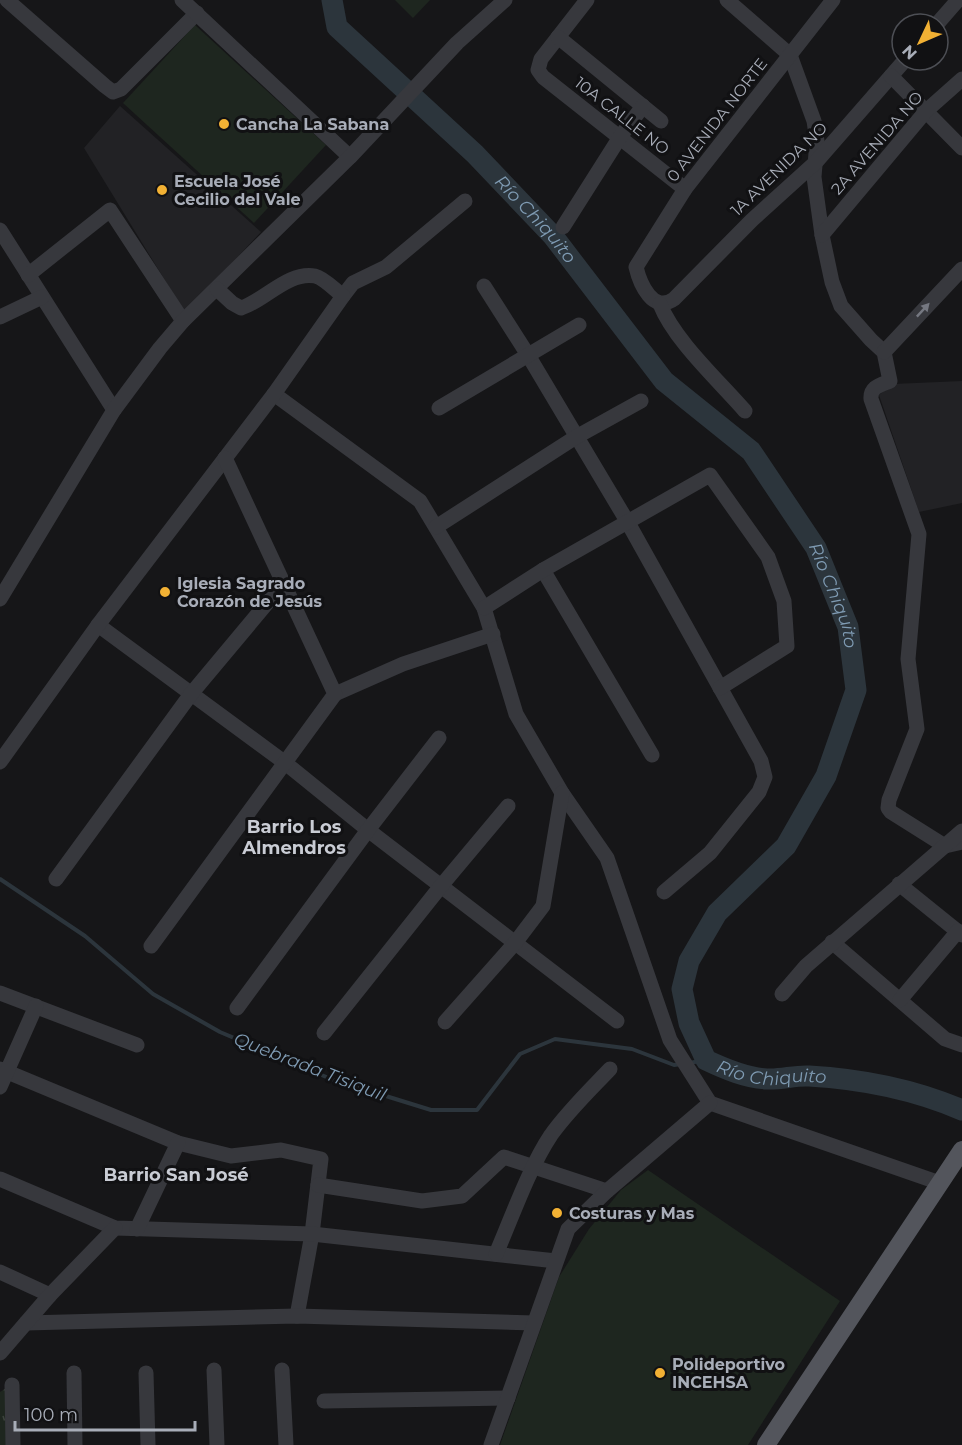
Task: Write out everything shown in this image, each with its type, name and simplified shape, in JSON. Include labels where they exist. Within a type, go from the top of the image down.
[{"type":"main road","points":[[766,1445],[962,1150]]},
{"type":"street","points":[[7,0],[113,92],[121,89],[197,13]]},
{"type":"street","points":[[182,0],[350,157]]},
{"type":"street","points":[[0,599],[114,410],[160,348],[183,321],[350,157],[457,43],[505,0]]},
{"type":"street","points":[[587,0],[558,37],[661,121]]},
{"type":"street","points":[[727,0],[790,55],[814,121],[816,162],[814,177],[822,235],[832,282],[841,306],[884,352],[890,381],[874,388],[870,394],[919,534],[908,658],[917,729],[889,800],[888,808],[945,846],[962,842]]},
{"type":"street","name":"0 AVENIDA NORTE","points":[[667,302],[652,298],[640,283],[636,267],[685,189],[833,0]]},
{"type":"street","points":[[948,12],[958,0]]},
{"type":"street","name":"10A CALLE NO","points":[[558,37],[541,59],[538,70],[543,77],[685,189]]},
{"type":"street","name":"1A AVENIDA NO","points":[[667,302],[816,162],[894,72]]},
{"type":"street","points":[[891,76],[962,148]]},
{"type":"street","name":"2A AVENIDA NO","points":[[822,235],[926,111],[962,79]]},
{"type":"street","points":[[562,227],[620,137],[643,106]]},
{"type":"street","points":[[3,750],[274,394],[353,283],[386,267],[465,201]]},
{"type":"street","points":[[28,274],[110,210],[183,321]]},
{"type":"street","points":[[0,230],[114,410]]},
{"type":"street","points":[[884,352],[962,268]]},
{"type":"street","points":[[216,289],[241,308],[250,305],[273,288],[302,277],[317,276],[343,296]]},
{"type":"street","points":[[484,285],[627,521],[760,761],[765,777],[759,792],[710,853],[664,892]]},
{"type":"street","points":[[0,317],[42,297]]},
{"type":"street","points":[[667,302],[665,316],[676,333],[745,411]]},
{"type":"street","points":[[439,408],[579,325]]},
{"type":"street","points":[[274,394],[420,501],[436,527],[484,608],[516,714],[562,793],[607,858],[670,1040],[710,1103],[940,1183]]},
{"type":"street","points":[[436,527],[576,437],[641,401]]},
{"type":"street","points":[[225,458],[335,694]]},
{"type":"street","points":[[484,608],[543,570],[710,475],[768,557],[784,601],[787,646],[720,688]]},
{"type":"street","points":[[543,570],[652,755]]},
{"type":"street","points":[[56,879],[191,694],[283,584]]},
{"type":"street","points":[[98,625],[284,762],[368,830],[617,1021]]},
{"type":"street","points":[[151,946],[335,694],[403,664],[493,634]]},
{"type":"street","points":[[237,1008],[439,738]]},
{"type":"street","points":[[445,1022],[515,943],[543,906],[562,793]]},
{"type":"street","points":[[324,1033],[508,806]]},
{"type":"street","points":[[782,994],[806,966],[832,942],[962,831]]},
{"type":"street","points":[[899,884],[960,933],[900,1000]]},
{"type":"street","points":[[832,942],[945,1039],[962,1045]]},
{"type":"street","points":[[0,993],[137,1045]]},
{"type":"street","points":[[0,1086],[3,1070],[36,1006]]},
{"type":"street","points":[[496,1254],[534,1167],[551,1137],[573,1108],[610,1069]]},
{"type":"street","points":[[3,1070],[178,1143],[231,1156],[281,1150],[321,1160],[312,1233],[297,1316]]},
{"type":"street","points":[[491,1445],[568,1229],[606,1191],[710,1103]]},
{"type":"street","points":[[137,1229],[178,1143]]},
{"type":"street","points":[[318,1185],[422,1201],[462,1196],[504,1156],[606,1191]]},
{"type":"street","points":[[0,1179],[115,1228],[312,1233],[556,1261]]},
{"type":"street","points":[[0,1353],[50,1295],[115,1228]]},
{"type":"street","points":[[0,1272],[50,1295]]},
{"type":"street","points":[[26,1323],[297,1316],[534,1323]]},
{"type":"street","points":[[214,1370],[217,1445]]},
{"type":"street","points":[[282,1370],[286,1445]]},
{"type":"street","points":[[74,1373],[75,1445]]},
{"type":"street","points":[[146,1373],[148,1445]]},
{"type":"street","points":[[12,1385],[13,1445]]},
{"type":"street","points":[[324,1401],[508,1398]]},
{"type":"shaded area","name":"Escuela José Cecilio del Vale","points":[[120,106],[261,232],[185,313],[84,148]]},
{"type":"shaded area","points":[[962,381],[962,503],[919,512],[879,395],[893,384]]},
{"type":"green space","points":[[395,0],[430,0],[413,18]]},
{"type":"green space","name":"Cancha La Sabana","points":[[195,25],[326,145],[254,223],[123,103]]},
{"type":"green space","name":"Polideportivo INCEHSA","points":[[648,1170],[840,1301],[748,1445],[500,1445],[559,1277],[589,1229],[621,1190]]},
{"type":"green space","points":[[8,1387],[9,1445],[0,1445],[0,1392]]},
{"type":"waterway","name":"Río Chiquito","points":[[332,0],[337,27],[475,154],[553,236],[664,381],[751,451],[816,548],[848,627],[856,690],[826,776],[786,846],[717,913],[689,961],[682,989],[689,1023],[706,1060],[751,1077],[772,1079],[809,1076],[887,1086],[925,1096],[962,1110]]},
{"type":"waterway","name":"Quebrada Tisiquil","points":[[0,879],[85,936],[153,994],[220,1032],[331,1079],[431,1110],[477,1110],[520,1054],[555,1039],[632,1049],[674,1065],[681,1064]]},
{"type":"waterway","name":"Quebrada Tisiquil","points":[[689,1063],[706,1060]]},
{"type":"place","name":"Cancha La Sabana","points":[[224,124]]},
{"type":"place","name":"Escuela José Cecilio del Vale","points":[[162,190]]},
{"type":"place","name":"Iglesia Sagrado Corazón de Jesús","points":[[165,592]]},
{"type":"place","name":"Costuras y Mas","points":[[557,1213]]},
{"type":"place","name":"Polideportivo INCEHSA","points":[[660,1373]]},
{"type":"district","name":"Barrio Los Almendros","points":[[294,837]]},
{"type":"district","name":"Barrio San José","points":[[176,1175]]}]
